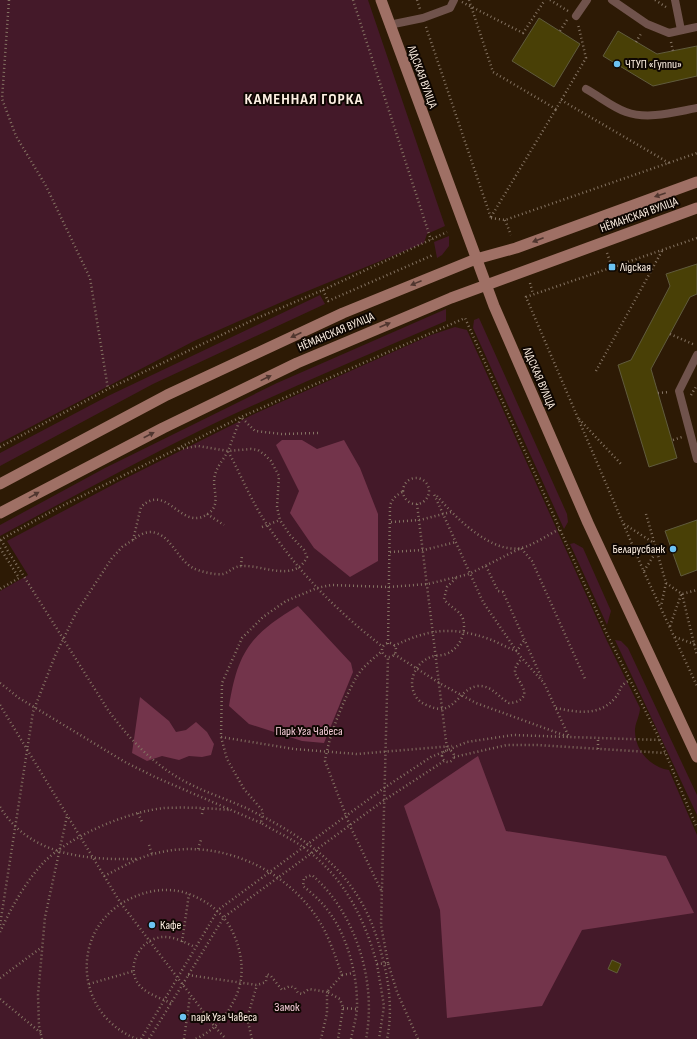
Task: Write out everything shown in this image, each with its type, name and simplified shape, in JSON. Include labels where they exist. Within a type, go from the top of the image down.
[{"type":"main road","name":"ЛІДСКАЯ ВУЛІЦА","points":[[381,0],[494,306],[588,523],[697,757]]},
{"type":"main road","name":"НЁМАНСКАЯ ВУЛІЦА","points":[[0,484],[167,395],[343,313],[476,260],[516,248],[697,182]]},
{"type":"main road","name":"НЁМАНСКАЯ ВУЛІЦА","points":[[0,514],[163,428],[297,363],[451,298],[697,208]]},
{"type":"lane","points":[[389,25],[423,18],[450,8],[454,0]]},
{"type":"lane","points":[[574,14],[586,0]]},
{"type":"lane","points":[[612,0],[647,24],[669,33],[697,27]]},
{"type":"lane","points":[[675,0],[681,30]]},
{"type":"lane","points":[[586,89],[625,112],[637,115],[670,113],[697,108]]},
{"type":"lane","points":[[697,355],[679,391],[697,459]]},
{"type":"path","points":[[9,0],[2,99],[16,136],[46,186],[90,278],[108,388]]},
{"type":"path","points":[[353,0],[431,240]]},
{"type":"path","points":[[417,0],[490,218]]},
{"type":"path","points":[[469,0],[493,72],[556,110]]},
{"type":"path","points":[[470,5],[523,33],[545,0]]},
{"type":"path","points":[[490,218],[586,58],[574,14],[550,0]]},
{"type":"path","points":[[560,31],[574,14]]},
{"type":"path","points":[[561,100],[669,163]]},
{"type":"path","points":[[490,218],[505,220],[697,153]]},
{"type":"path","points":[[505,220],[511,235]]},
{"type":"path","points":[[0,447],[108,388],[447,232]]},
{"type":"path","points":[[697,238],[526,297],[644,572],[697,686]]},
{"type":"path","points":[[596,371],[662,251]]},
{"type":"path","points":[[323,290],[328,301],[433,255]]},
{"type":"path","points":[[530,283],[533,294]]},
{"type":"path","points":[[386,1039],[390,1000],[384,963],[374,926],[364,905],[348,880],[326,857],[292,832],[199,789],[176,776],[140,749],[124,732],[108,710],[1,540],[56,509],[241,417],[465,318],[606,632],[660,740],[697,828]]},
{"type":"path","points":[[670,334],[697,346]]},
{"type":"path","points":[[690,397],[697,387]]},
{"type":"path","points":[[241,417],[255,431],[282,434],[318,433]]},
{"type":"path","points":[[133,540],[141,507],[151,500],[159,500],[169,503],[186,517],[195,518],[207,514],[216,504],[214,476],[228,451],[241,417]]},
{"type":"path","points":[[578,418],[621,464]]},
{"type":"path","points":[[0,925],[14,826],[35,708],[55,656],[76,613],[112,558],[122,547],[146,532],[155,533],[166,539],[192,568],[202,571],[224,574],[234,567],[241,566],[277,571],[290,570],[300,566],[307,557],[304,550],[290,535],[280,520],[277,507],[279,476],[272,461],[258,450],[244,448],[228,451],[198,446],[175,450]]},
{"type":"path","points":[[228,451],[268,526],[317,588],[352,623],[383,647]]},
{"type":"path","points":[[418,479],[425,482],[429,490],[428,498],[417,504],[406,499],[404,491],[406,483],[418,479]]},
{"type":"path","points":[[429,490],[434,492],[464,526],[487,540],[507,547],[521,548],[532,561],[586,681]]},
{"type":"path","points":[[388,644],[392,501],[397,495],[404,491]]},
{"type":"path","points":[[434,492],[469,574],[483,602],[522,658],[544,683]]},
{"type":"path","points":[[417,504],[441,684],[447,748]]},
{"type":"path","points":[[391,522],[420,520],[451,512]]},
{"type":"path","points":[[207,514],[224,525]]},
{"type":"path","points":[[646,514],[666,583],[661,607]]},
{"type":"path","points":[[262,527],[268,526],[280,520]]},
{"type":"path","points":[[624,524],[654,544]]},
{"type":"path","points":[[261,823],[263,811],[244,789],[227,760],[221,737],[222,683],[242,638],[262,617],[286,601],[317,588],[331,585],[389,587],[428,584],[456,578],[486,566],[560,529]]},
{"type":"path","points":[[390,552],[424,550],[456,542]]},
{"type":"path","points":[[0,548],[19,578],[0,589]]},
{"type":"path","points":[[644,572],[657,551]]},
{"type":"path","points":[[241,566],[242,555]]},
{"type":"path","points":[[486,566],[498,591],[503,592],[569,737]]},
{"type":"path","points":[[456,578],[447,587],[444,599],[448,605],[459,612],[463,619],[463,632],[460,642],[454,649],[447,654],[426,660],[413,675],[412,685],[414,694],[420,702],[430,707],[443,708],[453,705],[472,687],[486,686],[509,703],[521,700],[524,695],[524,690],[516,678],[515,671],[516,664],[522,658]]},
{"type":"path","points":[[666,583],[682,594],[697,656]]},
{"type":"path","points":[[682,594],[697,590]]},
{"type":"path","points":[[670,626],[682,594]]},
{"type":"path","points":[[381,891],[350,826],[325,761],[341,711],[356,678],[367,664],[382,651],[383,647],[388,644],[394,646],[418,635],[433,631],[446,630],[463,632],[490,639],[517,651]]},
{"type":"path","points":[[675,637],[695,643]]},
{"type":"path","points":[[517,651],[524,640]]},
{"type":"path","points":[[394,646],[394,654]]},
{"type":"path","points":[[382,651],[384,655],[388,657]]},
{"type":"path","points":[[388,657],[394,654]]},
{"type":"path","points":[[394,654],[441,684],[476,703],[569,737]]},
{"type":"path","points":[[388,657],[380,925],[388,963],[398,992],[418,1039]]},
{"type":"path","points":[[555,708],[579,712],[597,710],[614,700],[620,686],[630,680]]},
{"type":"path","points":[[0,683],[35,708],[125,762],[155,777],[261,823],[303,847],[330,871],[357,907],[369,936],[377,964],[384,1006],[379,1039]]},
{"type":"path","points":[[0,705],[120,902],[190,996],[226,1039]]},
{"type":"path","points":[[221,737],[294,749],[357,754],[438,747],[447,748],[479,739],[513,735],[660,740]]},
{"type":"path","points":[[598,738],[598,749]]},
{"type":"path","points":[[149,1039],[224,917],[383,801],[444,761],[450,762],[454,757],[507,745],[538,745],[665,753]]},
{"type":"path","points":[[438,747],[443,752]]},
{"type":"path","points":[[141,1039],[218,910],[384,788],[413,768],[443,752],[447,748]]},
{"type":"path","points":[[447,748],[452,751],[454,757]]},
{"type":"path","points":[[443,752],[441,755],[444,761]]},
{"type":"path","points":[[0,807],[20,832],[37,843],[59,852],[69,855],[93,858],[140,859]]},
{"type":"path","points":[[0,932],[8,913],[24,888],[45,862],[94,830],[138,813],[164,808],[232,810]]},
{"type":"path","points":[[202,814],[203,808]]},
{"type":"path","points":[[138,813],[142,822]]},
{"type":"path","points":[[42,1039],[38,996],[45,917],[67,816]]},
{"type":"path","points":[[198,849],[200,840]]},
{"type":"path","points":[[149,845],[152,854]]},
{"type":"path","points":[[104,876],[152,854],[175,849],[212,850],[240,857],[278,878],[303,899],[318,920],[332,948],[342,975]]},
{"type":"path","points":[[351,1039],[357,1009],[353,973],[338,926],[329,912],[303,886],[304,878],[312,875],[342,910],[352,930],[366,980],[369,1008],[366,1039]]},
{"type":"path","points":[[137,1039],[122,1034],[102,1016],[90,992],[86,966],[91,940],[104,917],[120,902],[148,891],[173,889],[197,896],[218,910],[237,938],[242,962],[240,982],[231,1009],[215,1027],[195,1039]]},
{"type":"path","points":[[182,942],[189,894]]},
{"type":"path","points":[[171,1003],[141,987],[134,971],[134,958],[142,946],[157,937],[173,938],[195,947]]},
{"type":"path","points":[[0,978],[43,946]]},
{"type":"path","points":[[377,964],[388,963]]},
{"type":"path","points":[[89,984],[134,971]]},
{"type":"path","points":[[321,1039],[328,1013],[327,992],[342,975],[353,973]]},
{"type":"path","points":[[188,975],[257,985],[266,982],[266,974],[271,976],[278,987],[282,990],[290,986],[295,988],[298,993],[302,994],[309,989],[327,992],[340,999],[343,1008],[338,1039]]},
{"type":"path","points":[[252,1039],[247,1018],[257,985]]},
{"type":"path","points":[[184,1039],[190,996]]},
{"type":"path","points":[[0,999],[41,1033]]},
{"type":"path","points":[[343,1008],[357,1009]]},
{"type":"path","points":[[125,1039],[129,1036]]},
{"type":"green space","points":[[0,0],[368,0],[445,226],[427,234],[424,243],[293,297],[194,341],[0,443]]},
{"type":"green space","points":[[449,236],[449,246],[442,255],[437,258],[434,242]]},
{"type":"green space","points":[[320,295],[325,304],[153,384],[0,466],[0,453],[108,396]]},
{"type":"green space","points":[[446,309],[446,321],[211,425],[131,465],[0,536],[0,525],[105,468],[277,383]]},
{"type":"green space","points":[[479,318],[567,514],[568,522],[564,529],[473,328],[474,320]]},
{"type":"green space","name":"Парк Уга Чавеса","points":[[455,327],[467,330],[607,641],[640,708],[635,729],[637,744],[644,756],[650,761],[669,770],[697,835],[697,1039],[0,1039],[0,591],[28,575],[7,541],[118,482],[252,415],[431,335]]},
{"type":"green space","points":[[282,440],[302,440],[317,449],[344,440],[360,468],[378,514],[378,561],[350,577],[314,548],[290,513],[299,491],[276,445]]},
{"type":"green space","points":[[574,543],[583,548],[611,611],[607,625],[570,544]]},
{"type":"green space","points":[[298,606],[351,663],[353,672],[324,743],[302,741],[249,724],[229,706],[237,671],[249,646],[268,626]]},
{"type":"green space","points":[[615,640],[621,641],[628,648],[697,795],[697,815]]},
{"type":"green space","points":[[140,697],[169,721],[176,732],[186,730],[196,722],[207,732],[214,744],[211,755],[202,757],[189,756],[179,760],[162,756],[147,761],[132,753]]},
{"type":"green space","points":[[478,756],[506,831],[666,856],[694,913],[582,930],[542,1006],[447,1018],[440,910],[404,806]]},
{"type":"building","points":[[539,18],[580,44],[554,87],[512,61]]},
{"type":"building","points":[[618,31],[657,54],[697,46],[697,76],[653,86],[603,56]]},
{"type":"building","points":[[697,264],[697,294],[690,297],[651,369],[677,458],[649,467],[618,365],[631,360],[670,286],[666,274]]},
{"type":"building","points":[[697,520],[697,570],[681,576],[665,531]]},
{"type":"building","points":[[612,960],[621,964],[617,973],[608,969]]},
{"type":"place","name":"ЧТУП «Гуппи»","points":[[617,64]]},
{"type":"place","name":"Лідская","points":[[612,267]]},
{"type":"place","name":"Беларусбанк","points":[[673,549]]},
{"type":"place","name":"Кафе","points":[[152,925]]},
{"type":"place","name":"парк Уга Чавеса","points":[[183,1017]]},
{"type":"district","name":"КАМЕННАЯ ГОРКА","points":[[304,99]]},
{"type":"park label","name":"Замок","points":[[287,1007]]}]
